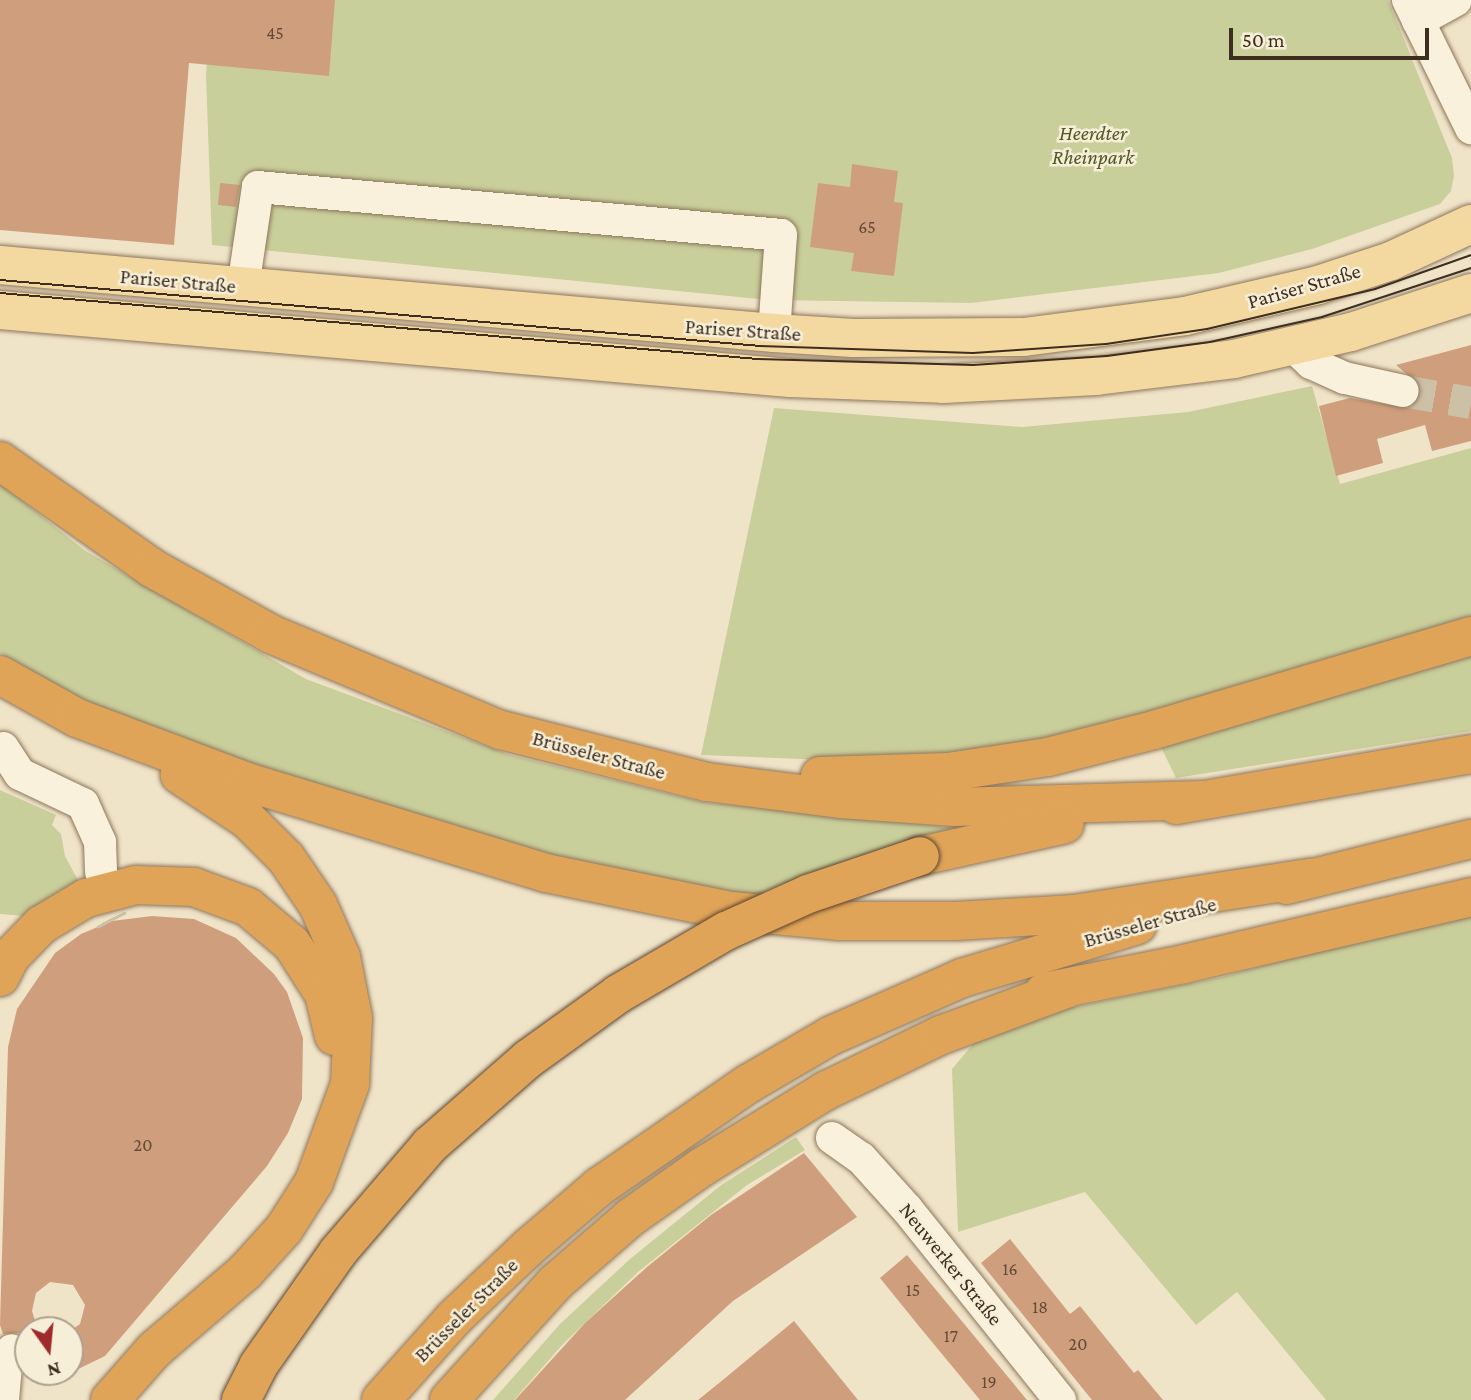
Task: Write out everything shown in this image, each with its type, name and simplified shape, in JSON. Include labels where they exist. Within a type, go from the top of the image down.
[{"type":"highway","name":"Brüsseler Straße","points":[[0,461],[51,501],[152,568],[271,634],[398,691],[502,730],[619,762],[707,782],[955,807],[1202,800]]},
{"type":"highway","points":[[619,762],[827,776],[948,772],[1035,759],[1154,730],[1471,636]]},
{"type":"highway","name":"Brüsseler Straße","points":[[0,675],[77,718],[250,783],[402,832],[546,873],[731,911],[838,921],[956,921],[1074,914],[1310,878]]},
{"type":"highway","points":[[77,718],[203,787],[248,820],[286,858],[318,905],[341,957],[353,1018],[350,1084],[314,1182],[284,1228],[245,1272],[154,1350],[110,1400]]},
{"type":"highway","name":"Brüsseler Straße","points":[[241,1400],[258,1366],[338,1252],[430,1145],[528,1059],[618,994],[726,931],[808,894],[920,856],[1026,831],[1471,754]]},
{"type":"highway","name":"Brüsseler Straße","points":[[381,1400],[454,1318],[600,1186],[676,1130],[830,1036],[962,978],[1310,878],[1471,839]]},
{"type":"highway","points":[[0,976],[10,957],[41,925],[86,898],[136,885],[194,887],[248,907],[292,944],[324,994],[335,1039],[332,1133]]},
{"type":"highway","points":[[830,1036],[1068,988],[1471,897]]},
{"type":"highway","points":[[449,1400],[555,1283],[631,1217],[702,1167],[825,1091],[941,1035],[1068,988]]},
{"type":"main road","name":"Pariser Straße","points":[[0,265],[774,333],[927,339],[1106,330],[1318,285],[1391,261],[1471,224]]},
{"type":"main road","name":"Pariser Straße","points":[[0,310],[776,377],[929,383],[1096,376],[1293,346],[1351,332],[1471,293]]},
{"type":"street","points":[[1456,0],[1413,11],[1471,128]]},
{"type":"street","points":[[243,287],[258,187],[781,235],[774,333]]},
{"type":"street","points":[[1351,332],[1348,348],[1356,377]]},
{"type":"street","points":[[1293,346],[1311,363],[1345,378],[1356,377],[1403,391]]},
{"type":"street","points":[[1,763],[83,804],[100,842],[94,874]]},
{"type":"street","name":"Neuwerker Straße","points":[[832,1138],[861,1158],[907,1209],[1060,1400]]},
{"type":"street","points":[[3,1400],[6,1363],[12,1350]]},
{"type":"green space","name":"Heerdter Rheinpark","points":[[212,0],[1388,0],[1452,158],[1454,176],[1451,191],[1440,204],[1312,249],[1219,273],[971,303],[769,300],[212,245],[206,75]]},
{"type":"green space","points":[[1312,386],[1340,484],[1471,448],[1471,731],[1176,778],[1147,718],[1002,753],[880,762],[701,755],[774,408],[1022,427],[1188,412]]},
{"type":"green space","points":[[0,483],[84,550],[306,679],[510,755],[702,802],[967,829],[815,872],[741,900],[460,835],[234,764],[58,691],[0,653]]},
{"type":"green space","points":[[0,790],[56,815],[52,825],[61,834],[65,856],[79,882],[25,916],[0,914]]},
{"type":"green space","points":[[1471,910],[1471,1400],[1326,1400],[1237,1292],[1196,1325],[1085,1192],[958,1232],[952,1069],[990,1024],[1222,977]]},
{"type":"green space","points":[[796,1137],[805,1150],[747,1185],[638,1272],[563,1344],[514,1400],[493,1400],[560,1324],[630,1259],[720,1186]]},
{"type":"building","points":[[0,0],[335,0],[329,76],[189,63],[174,245],[0,230]]},
{"type":"building","points":[[852,164],[898,171],[894,202],[903,203],[894,276],[851,271],[854,253],[810,247],[818,183],[850,187]]},
{"type":"building","points":[[220,183],[240,185],[236,207],[218,205]]},
{"type":"building","points":[[1471,345],[1471,441],[1432,451],[1425,425],[1377,439],[1383,463],[1336,476],[1319,406],[1350,398],[1409,408],[1421,396],[1421,386],[1396,365]]},
{"type":"building","points":[[152,916],[194,919],[236,938],[274,974],[287,992],[303,1038],[302,1099],[288,1133],[267,1166],[105,1356],[84,1366],[82,1316],[85,1305],[73,1285],[50,1282],[36,1293],[34,1316],[14,1316],[14,1333],[3,1334],[0,1325],[8,1047],[17,1009],[55,953],[81,934],[112,921]]},
{"type":"building","points":[[804,1153],[857,1217],[733,1301],[625,1400],[515,1400],[585,1323],[647,1267],[711,1215]]},
{"type":"building","points":[[1010,1239],[1070,1314],[1080,1306],[1134,1373],[1138,1370],[1163,1400],[1092,1400],[981,1263]]},
{"type":"building","points":[[907,1255],[1027,1400],[980,1400],[880,1278]]},
{"type":"building","points":[[794,1321],[858,1400],[698,1400],[724,1379]]},
{"type":"tunnel","points":[[1403,391],[1471,403]]},
{"type":"tunnel","points":[[89,876],[112,921]]},
{"type":"tram line","points":[[0,280],[760,346],[973,353],[1106,344],[1207,329],[1375,289],[1471,255]]},
{"type":"tram line","points":[[0,293],[758,359],[973,365],[1107,356],[1210,342],[1322,317],[1471,268]]}]
